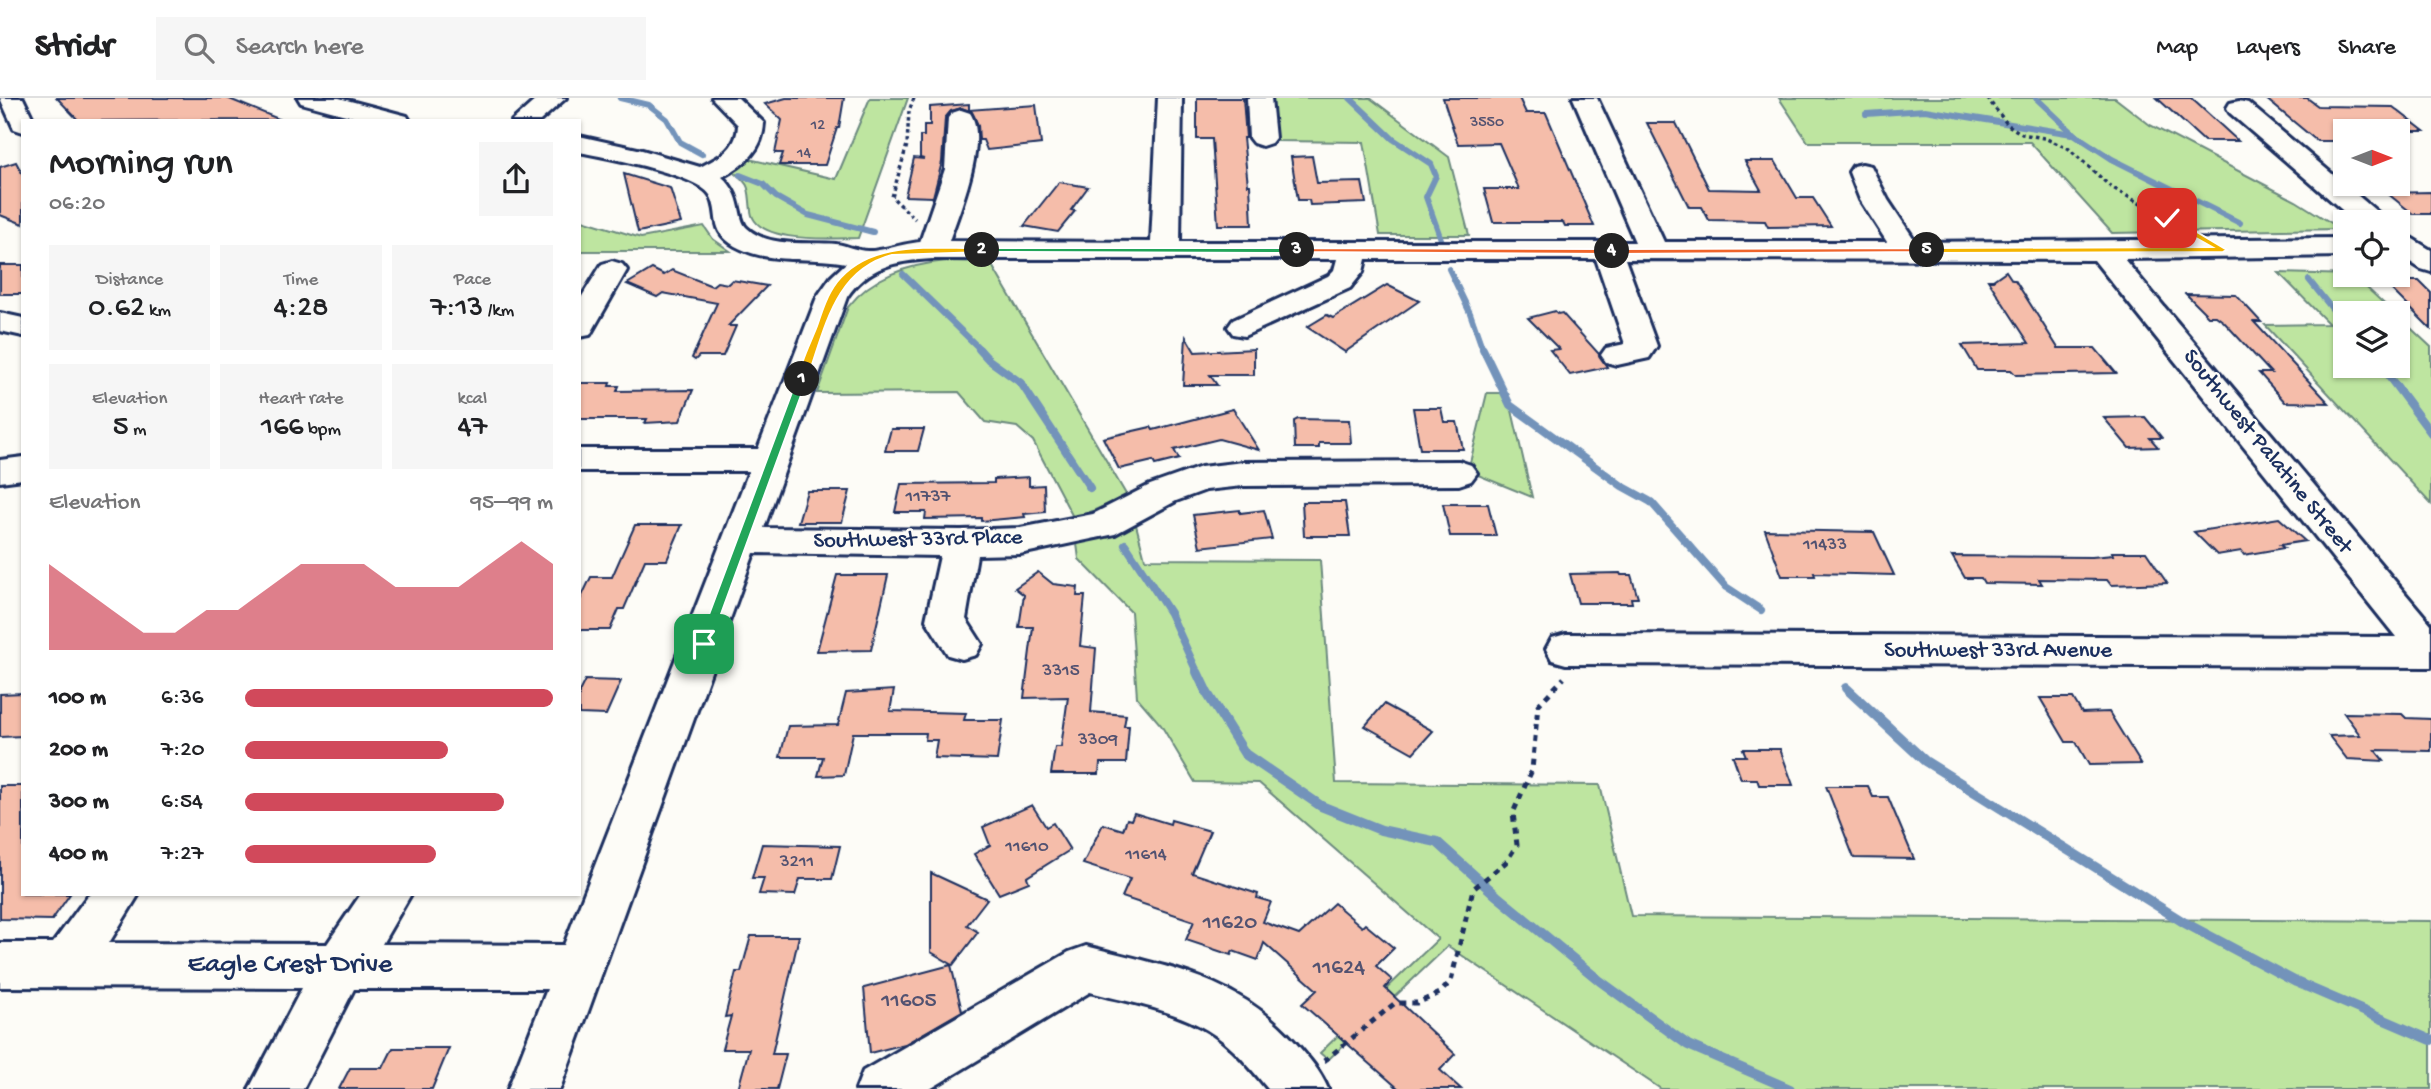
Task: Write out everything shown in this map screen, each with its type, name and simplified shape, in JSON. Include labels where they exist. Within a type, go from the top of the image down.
[{"type":"street","points":[[11,98],[21,120]]},
{"type":"street","points":[[310,98],[390,119]]},
{"type":"street","points":[[527,119],[554,98]]},
{"type":"street","points":[[702,176],[743,152],[752,137],[751,123],[723,98]]},
{"type":"street","points":[[1165,250],[1170,98]]},
{"type":"street","points":[[1259,98],[1262,138]]},
{"type":"street","points":[[1585,98],[1654,252]]},
{"type":"street","points":[[310,119],[335,106]]},
{"type":"street","points":[[2239,108],[2358,210]]},
{"type":"street","points":[[926,250],[959,169],[963,135],[961,118]]},
{"type":"street","points":[[581,144],[618,150],[702,176],[720,188],[726,202],[727,222],[746,239],[778,250],[845,254],[867,261]]},
{"type":"street","points":[[1862,172],[1874,200],[1906,250]]},
{"type":"street","points":[[534,1089],[832,298],[848,274],[867,261],[892,253],[926,250],[1654,252],[2102,251],[2333,247]]},
{"type":"street","points":[[2410,247],[2431,263]]},
{"type":"street","points":[[1244,327],[1339,282],[1348,272],[1354,250]]},
{"type":"street","points":[[1608,251],[1640,346],[1638,351],[1617,355]]},
{"type":"street","name":"Southwest Palatine Street","points":[[2102,251],[2431,652]]},
{"type":"street","points":[[581,324],[612,270]]},
{"type":"street","points":[[0,322],[21,327]]},
{"type":"street","points":[[581,460],[772,460]]},
{"type":"street","points":[[0,471],[21,468]]},
{"type":"street","name":"Southwest 33rd Place","points":[[742,540],[961,543],[1020,541],[1102,525],[1163,493],[1201,479],[1243,474],[1459,473]]},
{"type":"street","points":[[961,543],[946,620],[962,644]]},
{"type":"street","name":"Southwest 33rd Avenue","points":[[1566,649],[2431,652]]},
{"type":"street","points":[[66,965],[115,896]]},
{"type":"street","points":[[275,1089],[341,965],[387,896]]},
{"type":"street","name":"Eagle Crest Drive","points":[[0,965],[580,967]]},
{"type":"street","points":[[882,1089],[1086,968],[1201,1001],[1222,1011],[1245,1028],[1299,1086]]},
{"type":"path","points":[[914,98],[909,111],[908,145],[892,197],[915,219],[926,250]]},
{"type":"path","points":[[1987,98],[2008,125],[2022,134],[2044,138],[2068,148],[2111,187],[2223,250]]},
{"type":"path","points":[[1299,1086],[1395,1003],[1417,1003],[1440,993],[1451,981],[1473,889],[1506,862],[1517,845],[1513,813],[1532,770],[1538,705],[1566,676],[1584,672],[1606,650]]},
{"type":"green space","points":[[870,98],[908,98],[858,238],[797,237],[766,230],[756,222],[751,211],[748,188],[731,170],[749,159],[836,179]]},
{"type":"green space","points":[[1271,98],[1370,98],[1449,157],[1469,235],[1380,235],[1364,142],[1274,141]]},
{"type":"green space","points":[[1779,98],[2115,98],[2150,125],[2296,201],[2333,224],[2333,229],[2112,233],[2030,142],[1808,142]]},
{"type":"green space","points":[[581,220],[641,238],[704,226],[713,239],[730,251],[581,251]]},
{"type":"green space","points":[[946,261],[990,262],[1127,496],[1074,519],[1033,441],[1017,427],[985,422],[959,392],[817,393],[848,307],[858,296],[868,287],[892,274]]},
{"type":"green space","points":[[2279,273],[2333,274],[2333,287],[2366,287],[2381,301],[2333,301],[2333,378],[2410,378],[2410,327],[2431,347],[2431,504],[2265,325],[2329,324]]},
{"type":"green space","points":[[1487,393],[1508,393],[1532,497],[1468,471]]},
{"type":"green space","points":[[1135,521],[1145,559],[1320,560],[1336,783],[1600,785],[1631,916],[2431,921],[2431,1089],[1661,1089],[1448,946],[1328,1060],[1320,1053],[1438,939],[1259,783],[1195,782],[1161,725],[1137,697],[1131,612],[1079,559],[1077,544],[1098,538]]},
{"type":"building","points":[[57,98],[227,98],[279,119],[77,119]]},
{"type":"building","points":[[786,98],[844,98],[839,128],[825,165],[779,165],[783,153],[775,153],[782,120],[765,104]]},
{"type":"building","points":[[1197,98],[1243,98],[1246,138],[1243,138],[1250,185],[1252,225],[1218,225],[1212,139],[1197,139]]},
{"type":"building","points":[[1443,98],[1519,98],[1526,113],[1546,113],[1594,226],[1565,226],[1563,222],[1493,222],[1484,189],[1519,189],[1499,143],[1458,144]]},
{"type":"building","points":[[2157,98],[2191,98],[2238,141],[2204,141]]},
{"type":"building","points":[[2265,98],[2307,98],[2318,106],[2393,107],[2408,119],[2333,119],[2333,141],[2317,141]]},
{"type":"building","points":[[969,104],[969,110],[1036,105],[1041,144],[987,150],[983,140],[979,140],[978,125],[972,112],[962,108],[951,111],[945,118],[942,162],[933,197],[905,196],[914,158],[924,159],[920,158],[920,136],[924,136],[924,125],[930,125],[930,107]]},
{"type":"building","points":[[2410,120],[2424,131],[2410,131]]},
{"type":"building","points":[[1647,123],[1676,123],[1709,189],[1761,190],[1745,161],[1775,161],[1797,198],[1813,198],[1831,226],[1768,227],[1765,221],[1709,220],[1702,207],[1689,207]]},
{"type":"building","points":[[1312,156],[1317,183],[1362,182],[1366,203],[1310,205],[1309,200],[1298,200],[1291,157]]},
{"type":"building","points":[[16,162],[21,171],[21,223],[0,215],[0,167]]},
{"type":"building","points":[[624,174],[670,188],[681,223],[638,232]]},
{"type":"building","points":[[1059,182],[1088,187],[1071,210],[1075,211],[1058,232],[1024,226]]},
{"type":"building","points":[[2410,192],[2431,192],[2431,214],[2413,214],[2391,196],[2410,196]]},
{"type":"building","points":[[0,265],[21,265],[21,294],[0,294]]},
{"type":"building","points":[[652,269],[664,275],[672,270],[712,286],[717,282],[728,284],[732,280],[767,286],[728,326],[736,326],[723,356],[699,356],[695,360],[692,358],[717,303],[663,293],[657,297],[627,284]]},
{"type":"building","points":[[2006,271],[2012,280],[2015,280],[2058,348],[2095,348],[2116,373],[2016,375],[2011,370],[1977,370],[1962,345],[2029,343],[1988,280],[1993,280]]},
{"type":"building","points":[[2410,281],[2419,281],[2431,293],[2431,329],[2410,308],[2410,301],[2403,301],[2389,287],[2410,287]]},
{"type":"building","points":[[1387,285],[1419,301],[1345,352],[1307,327],[1327,315],[1333,318]]},
{"type":"building","points":[[2186,294],[2236,295],[2261,322],[2254,322],[2329,403],[2285,402],[2259,373],[2271,373],[2224,322],[2216,316],[2208,316]]},
{"type":"building","points":[[1555,311],[1562,313],[1599,354],[1607,367],[1570,375],[1550,350],[1559,349],[1528,318]]},
{"type":"building","points":[[1186,337],[1195,352],[1254,349],[1254,375],[1210,375],[1217,385],[1183,385]]},
{"type":"building","points":[[581,383],[610,383],[609,386],[619,386],[617,391],[693,390],[680,421],[645,423],[647,419],[581,419]]},
{"type":"building","points":[[1413,408],[1441,408],[1444,422],[1457,422],[1463,449],[1420,449]]},
{"type":"building","points":[[1233,409],[1259,450],[1219,439],[1174,450],[1179,459],[1155,465],[1153,461],[1119,469],[1103,438],[1151,427],[1153,430]]},
{"type":"building","points":[[2145,417],[2162,438],[2150,438],[2158,447],[2129,448],[2104,418]]},
{"type":"building","points":[[1349,420],[1351,443],[1319,443],[1319,448],[1295,448],[1294,421]]},
{"type":"building","points":[[891,429],[924,429],[918,451],[885,451]]},
{"type":"building","points":[[1029,477],[1029,486],[1044,485],[1045,512],[1024,514],[1025,517],[981,521],[981,518],[925,519],[926,512],[895,512],[901,484],[994,483],[994,479]]},
{"type":"building","points":[[807,491],[850,491],[842,522],[798,522]]},
{"type":"building","points":[[1302,502],[1345,502],[1350,536],[1304,536]]},
{"type":"building","points":[[1443,504],[1488,504],[1496,536],[1450,536]]},
{"type":"building","points":[[1240,510],[1240,513],[1264,510],[1272,539],[1200,547],[1193,515]]},
{"type":"building","points":[[2279,518],[2305,541],[2280,545],[2284,548],[2244,555],[2241,551],[2217,555],[2194,532]]},
{"type":"building","points":[[635,525],[682,525],[667,560],[645,560],[624,609],[619,609],[610,630],[581,630],[581,598],[591,577],[612,577]]},
{"type":"building","points":[[1765,530],[1874,532],[1894,575],[1814,573],[1815,576],[1782,576]]},
{"type":"building","points":[[2112,552],[2146,552],[2167,583],[2111,585],[2107,580],[2039,579],[2042,584],[1984,583],[1981,578],[1965,578],[1952,556],[2092,557],[2113,555]]},
{"type":"building","points":[[1038,572],[1053,584],[1078,587],[1077,596],[1085,596],[1080,646],[1096,648],[1091,712],[1126,715],[1124,726],[1129,726],[1126,763],[1100,763],[1099,774],[1051,774],[1055,747],[1061,747],[1068,697],[1024,698],[1033,627],[1019,627],[1024,595],[1015,588]]},
{"type":"building","points":[[1570,574],[1631,575],[1638,598],[1631,598],[1632,603],[1578,603]]},
{"type":"building","points":[[837,575],[888,575],[871,650],[817,651]]},
{"type":"building","points":[[585,680],[621,681],[606,715],[581,714],[581,688]]},
{"type":"building","points":[[894,690],[890,711],[966,713],[964,720],[1003,720],[997,760],[934,758],[937,740],[925,740],[926,733],[853,733],[844,775],[818,776],[823,757],[780,757],[788,726],[838,725],[846,693]]},
{"type":"building","points":[[21,693],[21,736],[0,737],[0,694]]},
{"type":"building","points":[[2040,698],[2073,698],[2082,713],[2109,712],[2141,764],[2089,765],[2076,742],[2066,742]]},
{"type":"building","points":[[1384,704],[1433,731],[1413,753],[1365,726]]},
{"type":"building","points":[[2344,713],[2402,714],[2406,718],[2431,719],[2431,751],[2375,750],[2384,761],[2347,759],[2329,736],[2360,735]]},
{"type":"building","points":[[1743,749],[1780,749],[1793,785],[1759,785],[1757,779],[1741,779],[1733,756],[1746,756]]},
{"type":"building","points":[[0,786],[21,786],[21,896],[69,896],[52,920],[0,919]]},
{"type":"building","points":[[1826,786],[1868,786],[1873,797],[1888,797],[1914,859],[1854,858]]},
{"type":"building","points":[[1032,805],[1046,827],[1053,823],[1070,850],[1027,877],[1029,882],[999,894],[974,854],[990,845],[983,827]]},
{"type":"building","points":[[1134,813],[1170,824],[1171,820],[1210,831],[1192,873],[1258,894],[1257,898],[1271,902],[1263,922],[1299,935],[1334,903],[1362,927],[1365,924],[1394,948],[1376,966],[1392,980],[1385,988],[1455,1054],[1440,1070],[1461,1089],[1399,1089],[1302,1004],[1317,990],[1264,943],[1258,960],[1233,951],[1231,955],[1186,940],[1194,921],[1122,897],[1130,879],[1083,864],[1103,824],[1123,830],[1127,819],[1131,820]]},
{"type":"building","points":[[762,844],[840,846],[832,879],[800,879],[795,895],[759,894],[764,878],[752,878]]},
{"type":"building","points":[[931,873],[987,899],[967,925],[978,932],[953,965],[931,952]]},
{"type":"building","points":[[751,936],[799,936],[772,1054],[786,1054],[777,1089],[738,1089],[749,1049],[722,1049],[731,1016],[725,1017],[736,972],[741,972]]},
{"type":"building","points":[[951,965],[962,1011],[905,1044],[870,1053],[864,988]]},
{"type":"building","points":[[393,1048],[449,1048],[432,1089],[339,1089],[350,1068],[383,1068]]},
{"type":"waterway","points":[[620,98],[649,105],[667,119],[680,142],[702,154]]},
{"type":"waterway","points":[[1350,98],[1393,139],[1431,164],[1436,176],[1426,197],[1442,242]]},
{"type":"waterway","points":[[2036,98],[2074,134],[2112,159],[2240,223]]},
{"type":"waterway","points":[[1866,114],[1925,110],[2072,134]]},
{"type":"waterway","points":[[740,175],[763,184],[776,197],[808,215],[873,232]]},
{"type":"waterway","points":[[1449,269],[1470,313],[1483,350]]},
{"type":"waterway","points":[[903,274],[981,350]]},
{"type":"waterway","points":[[2309,280],[2333,310]]},
{"type":"waterway","points":[[979,349],[989,360],[1021,383],[1090,488]]},
{"type":"waterway","points":[[1483,349],[1510,405],[1622,486],[1651,502],[1726,587],[1761,610]]},
{"type":"waterway","points":[[2390,378],[2431,433]]},
{"type":"waterway","points":[[1125,544],[1170,613],[1198,674]]},
{"type":"waterway","points":[[1197,672],[1245,754],[1321,806],[1381,830],[1437,842],[1497,896],[1600,981],[1688,1045],[1790,1089]]},
{"type":"waterway","points":[[1846,688],[1925,761],[2185,923],[2296,982],[2431,1040]]},
{"type":"route","points":[[704,644],[832,298],[848,274],[876,257],[906,251],[932,250],[2223,250],[2167,218]]}]
